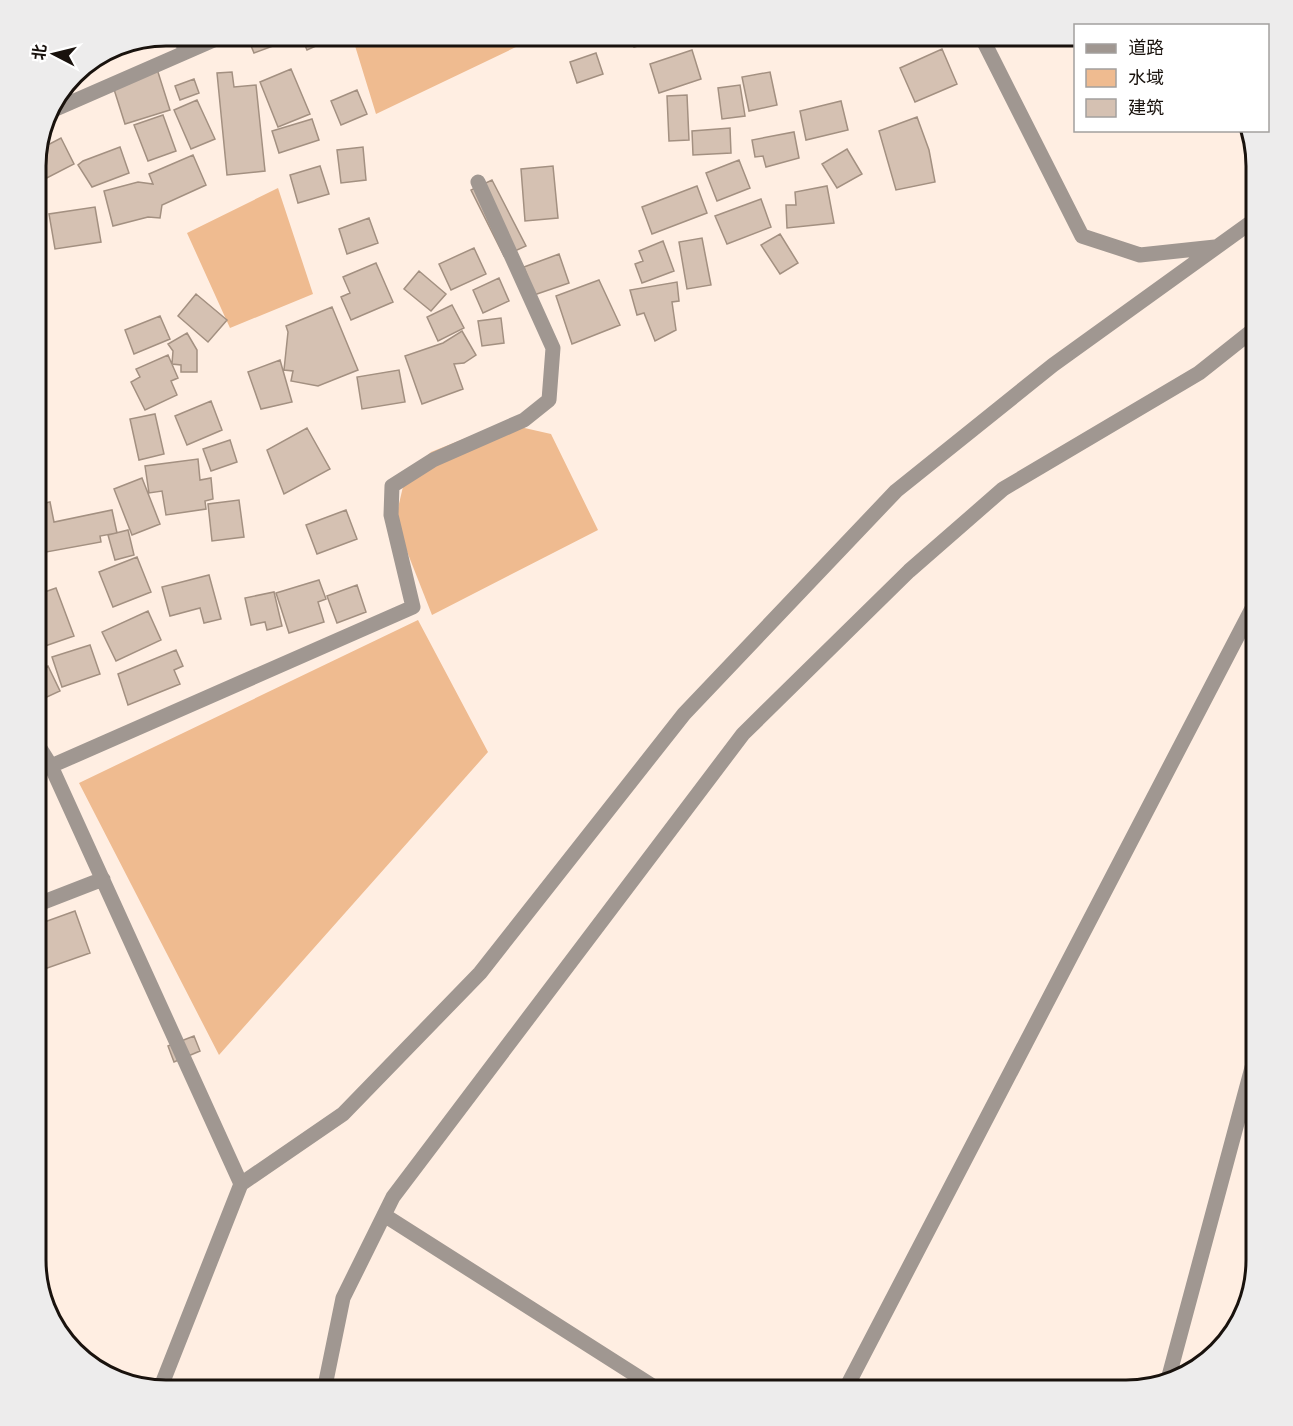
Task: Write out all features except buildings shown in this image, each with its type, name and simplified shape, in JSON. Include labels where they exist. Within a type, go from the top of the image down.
[{"type":"street","points":[[184,46],[186,52]]},
{"type":"street","points":[[64,105],[200,46]]},
{"type":"street","points":[[986,47],[1082,236],[1140,255],[1217,247]]},
{"type":"street","points":[[51,766],[413,607],[391,515],[392,486],[433,460],[524,420],[549,400],[553,348],[478,182]]},
{"type":"street","points":[[164,1380],[241,1184],[343,1114],[480,973],[684,714],[896,491],[1053,365],[1246,226]]},
{"type":"street","points":[[326,1380],[343,1298],[393,1197],[742,734],[909,571],[1004,489],[1200,373],[1246,336]]},
{"type":"street","points":[[850,1380],[1246,620]]},
{"type":"street","points":[[46,759],[241,1184]]},
{"type":"street","points":[[46,901],[103,879]]},
{"type":"street","points":[[1170,1371],[1246,1090]]},
{"type":"street","points":[[384,1215],[643,1380]]},
{"type":"water","points":[[355,46],[517,46],[376,114]]},
{"type":"water","points":[[278,188],[313,294],[230,328],[187,233]]},
{"type":"water","points":[[503,423],[551,434],[598,530],[432,615],[395,521],[405,478],[431,452]]},
{"type":"water","points":[[418,620],[488,752],[219,1055],[79,783]]}]
